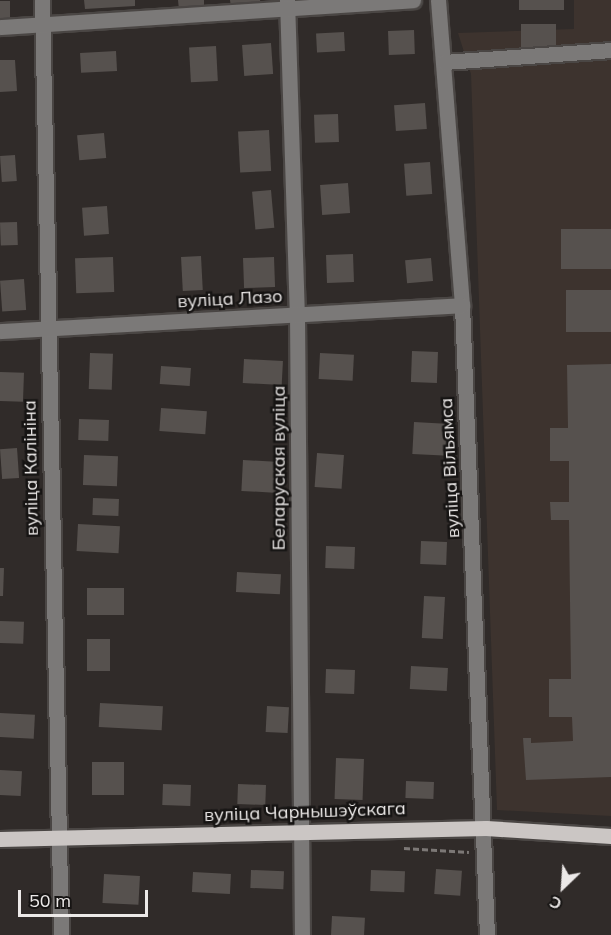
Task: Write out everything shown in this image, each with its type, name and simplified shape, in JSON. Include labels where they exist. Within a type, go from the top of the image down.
[{"type":"main road","name":"вуліца Чарнышэўскага","points":[[0,839],[486,828],[611,836]]},
{"type":"street","name":"вуліца Калініна","points":[[42,0],[57,838],[61,935]]},
{"type":"street","points":[[0,27],[287,4],[413,0]]},
{"type":"street","name":"вуліца Вільямса","points":[[438,0],[462,305],[486,828],[488,935]]},
{"type":"street","name":"Беларуская вуліца","points":[[287,4],[297,315],[302,935]]},
{"type":"street","points":[[444,62],[611,50]]},
{"type":"street","name":"вуліца Лазо","points":[[0,331],[462,305]]},
{"type":"shaded area","points":[[574,0],[611,0],[611,816],[497,810],[471,74],[458,33],[574,29]]},
{"type":"building","points":[[84,0],[135,0],[135,6],[85,9]]},
{"type":"building","points":[[178,0],[204,0],[204,8],[179,10]]},
{"type":"building","points":[[230,0],[260,0],[261,5],[231,7]]},
{"type":"building","points":[[519,0],[564,0],[564,10],[519,10]]},
{"type":"building","points":[[0,1],[10,1],[10,18],[0,18]]},
{"type":"building","points":[[521,24],[556,24],[556,47],[521,47]]},
{"type":"building","points":[[414,30],[415,54],[389,55],[388,31]]},
{"type":"building","points":[[344,32],[345,51],[317,52],[316,33]]},
{"type":"building","points":[[271,43],[273,74],[244,76],[242,45]]},
{"type":"building","points":[[216,46],[218,81],[191,82],[189,47]]},
{"type":"building","points":[[116,51],[117,71],[81,73],[80,53]]},
{"type":"building","points":[[0,60],[15,60],[17,91],[0,92]]},
{"type":"building","points":[[425,103],[427,129],[396,131],[394,105]]},
{"type":"building","points":[[338,114],[339,142],[315,143],[314,115]]},
{"type":"building","points":[[269,130],[271,171],[240,173],[238,132]]},
{"type":"building","points":[[104,133],[106,158],[79,160],[77,135]]},
{"type":"building","points":[[15,155],[17,181],[2,182],[0,156]]},
{"type":"building","points":[[430,162],[432,194],[406,196],[404,164]]},
{"type":"building","points":[[348,183],[350,213],[322,215],[320,185]]},
{"type":"building","points":[[271,190],[274,228],[255,230],[252,192]]},
{"type":"building","points":[[107,206],[109,234],[84,236],[82,208]]},
{"type":"building","points":[[17,222],[18,245],[1,246],[0,223]]},
{"type":"building","points":[[561,229],[611,229],[611,269],[561,269]]},
{"type":"building","points":[[353,254],[354,282],[327,283],[326,255]]},
{"type":"building","points":[[201,256],[203,290],[183,291],[181,257]]},
{"type":"building","points":[[113,257],[114,292],[76,293],[75,258]]},
{"type":"building","points":[[274,257],[275,287],[244,288],[243,258]]},
{"type":"building","points":[[431,258],[433,281],[407,283],[405,260]]},
{"type":"building","points":[[24,279],[26,310],[2,312],[0,281]]},
{"type":"building","points":[[566,290],[611,290],[611,332],[566,332]]},
{"type":"building","points":[[412,351],[438,352],[437,383],[411,382]]},
{"type":"building","points":[[90,353],[113,354],[112,390],[89,389]]},
{"type":"building","points":[[320,353],[354,355],[353,381],[319,379]]},
{"type":"building","points":[[244,359],[283,361],[282,385],[243,383]]},
{"type":"building","points":[[611,364],[611,777],[526,780],[523,738],[531,738],[531,743],[573,741],[572,717],[549,717],[549,679],[571,679],[569,520],[551,520],[550,502],[569,502],[569,461],[550,461],[550,428],[568,428],[567,365]]},
{"type":"building","points":[[161,366],[191,368],[190,386],[160,384]]},
{"type":"building","points":[[0,372],[24,373],[23,402],[0,401]]},
{"type":"building","points":[[161,408],[207,411],[205,434],[159,431]]},
{"type":"building","points":[[79,419],[109,420],[108,441],[78,440]]},
{"type":"building","points":[[414,422],[450,424],[448,456],[412,454]]},
{"type":"building","points":[[17,448],[19,478],[2,479],[0,449]]},
{"type":"building","points":[[317,453],[344,455],[342,489],[315,487]]},
{"type":"building","points":[[84,455],[118,456],[117,486],[83,485]]},
{"type":"building","points":[[243,460],[280,462],[278,493],[241,491]]},
{"type":"building","points":[[93,498],[119,499],[118,516],[92,515]]},
{"type":"building","points":[[78,524],[120,526],[119,553],[77,551]]},
{"type":"building","points":[[421,541],[447,542],[446,565],[420,564]]},
{"type":"building","points":[[326,546],[355,547],[354,569],[325,568]]},
{"type":"building","points":[[0,568],[4,568],[3,596],[0,596]]},
{"type":"building","points":[[237,572],[281,574],[280,594],[236,592]]},
{"type":"building","points":[[87,588],[124,588],[124,615],[87,615]]},
{"type":"building","points":[[424,596],[445,597],[443,639],[422,638]]},
{"type":"building","points":[[0,621],[24,622],[23,644],[0,643]]},
{"type":"building","points":[[87,639],[110,639],[110,671],[87,671]]},
{"type":"building","points":[[411,666],[448,668],[447,691],[410,689]]},
{"type":"building","points":[[326,669],[355,670],[354,694],[325,693]]},
{"type":"building","points":[[100,703],[163,706],[162,730],[99,727]]},
{"type":"building","points":[[267,706],[289,707],[288,733],[266,732]]},
{"type":"building","points":[[0,713],[35,715],[34,739],[0,737]]},
{"type":"building","points":[[336,758],[364,759],[363,800],[335,799]]},
{"type":"building","points":[[92,762],[124,762],[124,795],[92,795]]},
{"type":"building","points":[[0,770],[22,771],[21,796],[0,795]]},
{"type":"building","points":[[406,781],[434,782],[433,799],[405,798]]},
{"type":"building","points":[[163,784],[191,785],[190,806],[162,805]]},
{"type":"building","points":[[238,784],[266,785],[265,805],[237,804]]},
{"type":"building","points":[[436,869],[462,871],[460,896],[434,894]]},
{"type":"building","points":[[251,870],[284,871],[283,889],[250,888]]},
{"type":"building","points":[[371,870],[405,871],[404,892],[370,891]]},
{"type":"building","points":[[193,872],[231,874],[230,894],[192,892]]},
{"type":"building","points":[[104,874],[140,876],[138,905],[102,903]]},
{"type":"building","points":[[332,916],[365,918],[364,935],[331,935]]}]
